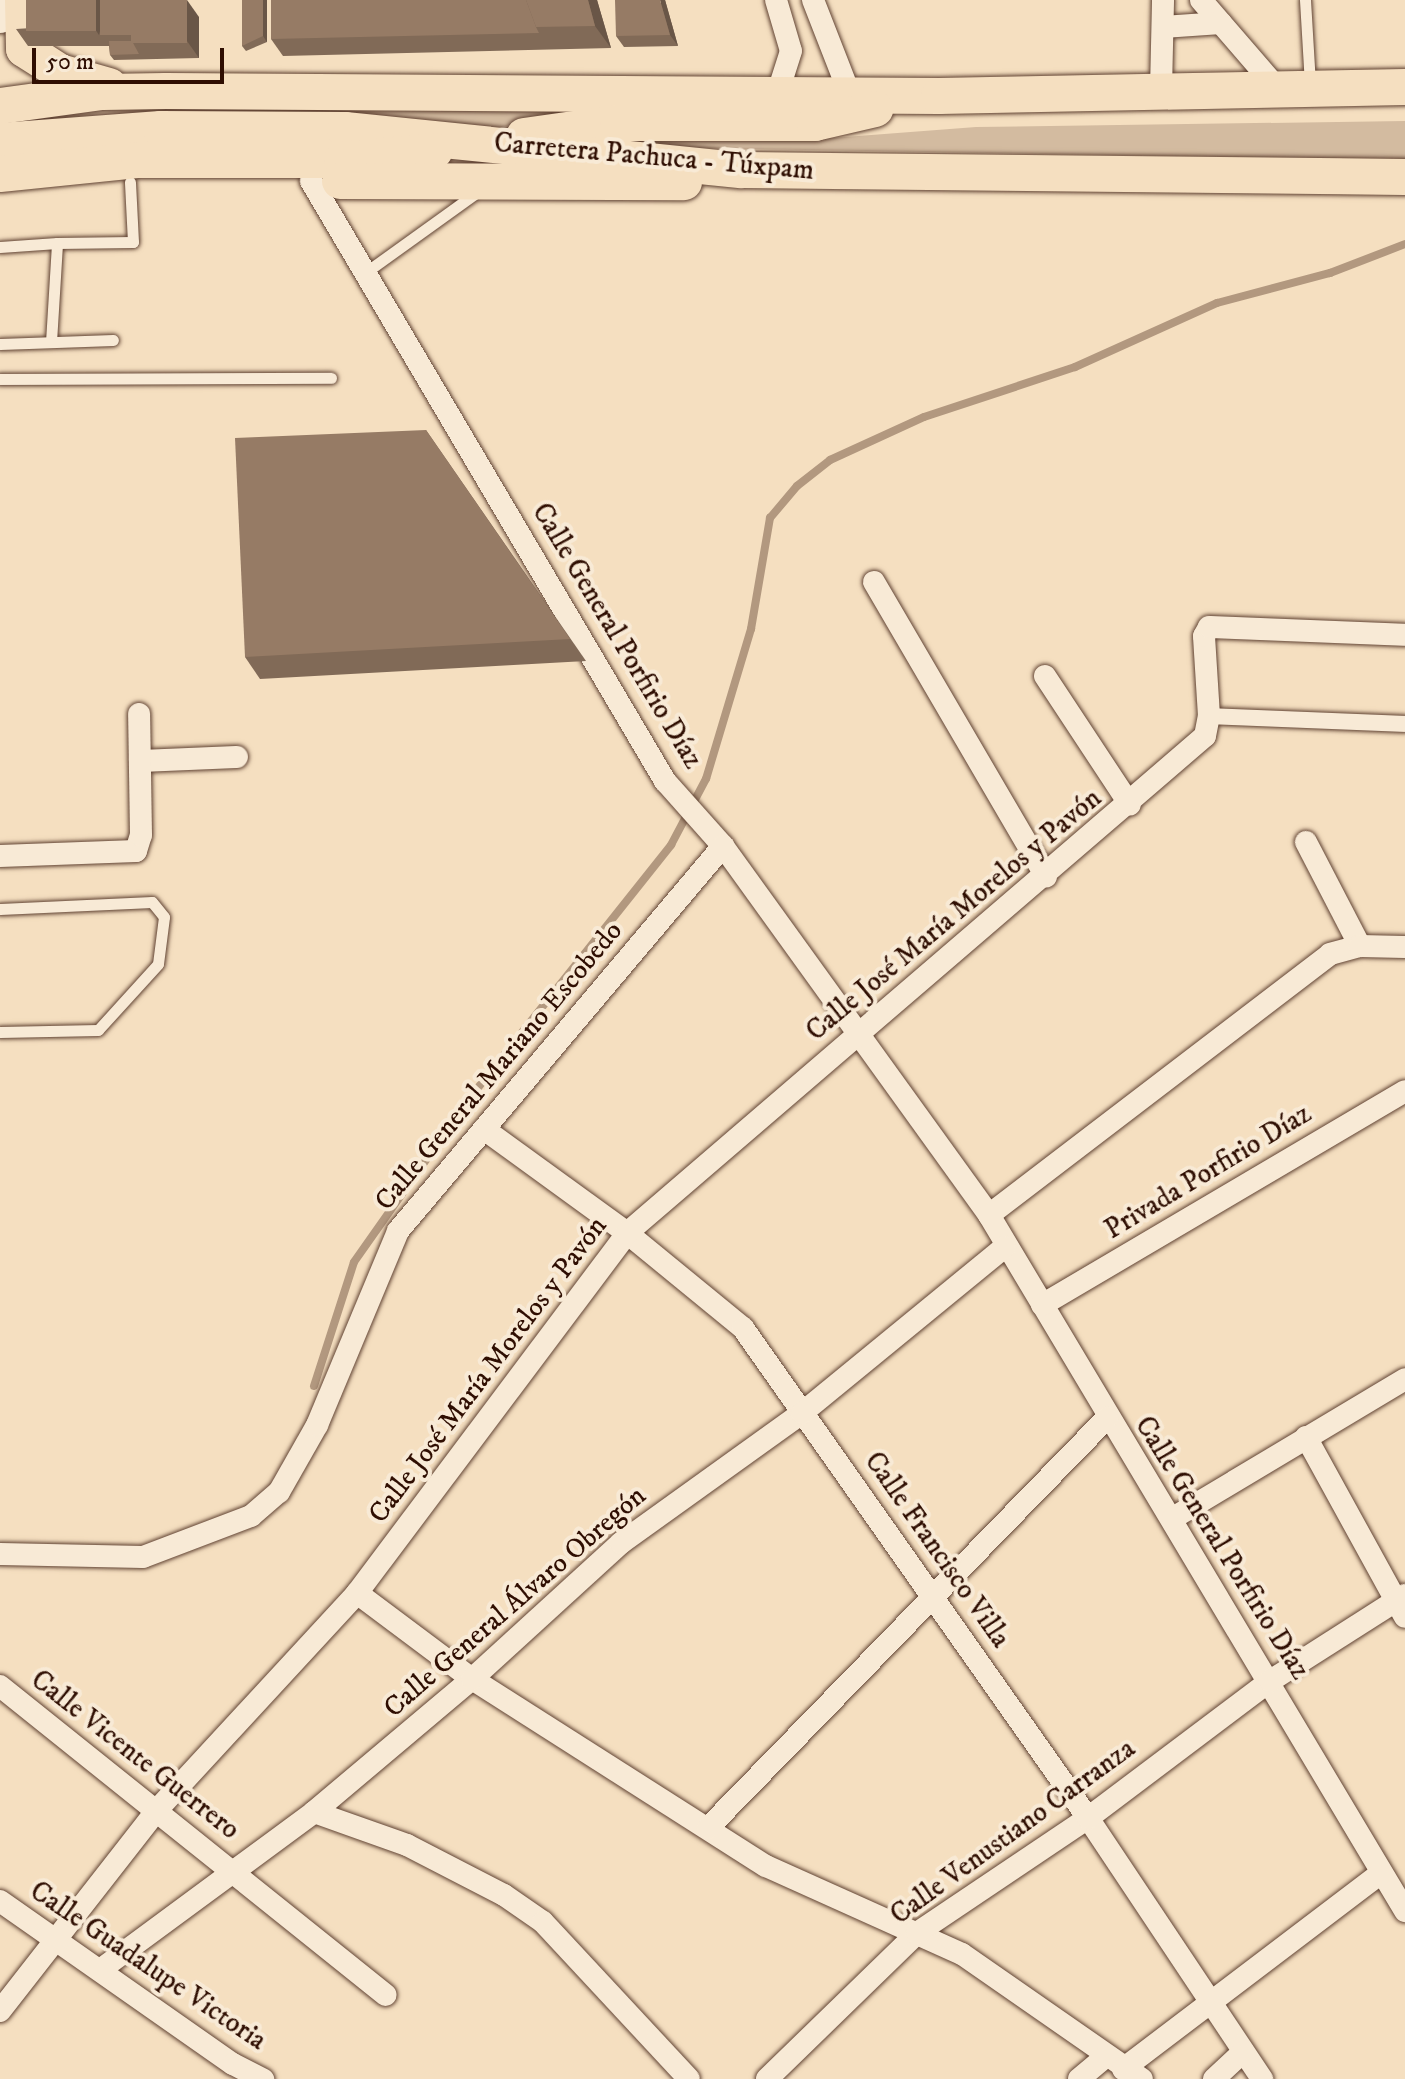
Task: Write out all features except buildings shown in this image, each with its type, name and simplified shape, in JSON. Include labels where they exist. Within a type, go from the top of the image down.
[{"type":"main road","points":[[0,17],[7,0]]},
{"type":"main road","points":[[23,0],[24,49],[37,61],[130,91]]},
{"type":"main road","name":"Carretera Pachuca - Túxpam","points":[[0,106],[130,91],[939,96],[1405,87]]},
{"type":"main road","points":[[0,174],[139,160],[404,156],[618,123],[815,123],[939,96]]},
{"type":"main road","name":"Carretera Pachuca - Túxpam","points":[[0,141],[229,129],[403,133],[742,170],[1405,177]]},
{"type":"main road","points":[[0,197],[32,186],[130,182],[672,184],[742,170]]},
{"type":"street","points":[[776,0],[791,51],[777,95]]},
{"type":"street","points":[[813,0],[850,95]]},
{"type":"street","points":[[1161,90],[1163,0]]},
{"type":"street","points":[[1201,0],[1221,23],[1293,87]]},
{"type":"street","points":[[1163,27],[1221,23]]},
{"type":"street","name":"Calle General Porfirio Díaz","points":[[311,181],[665,781],[717,839],[989,1215],[1107,1418],[1173,1518],[1405,1911]]},
{"type":"street","points":[[874,582],[1046,876]]},
{"type":"street","points":[[1405,635],[1209,627],[1204,636],[1207,726],[1405,724]]},
{"type":"street","points":[[1045,676],[1130,805]]},
{"type":"street","points":[[0,856],[136,851],[141,835],[139,714]]},
{"type":"street","name":"Calle José María Morelos y Pavón","points":[[57,1940],[157,1810],[357,1593],[627,1233],[1130,805],[1207,726]]},
{"type":"street","points":[[140,761],[237,757]]},
{"type":"street","name":"Calle General Mariano Escobedo","points":[[0,1554],[143,1557],[218,1532],[251,1516],[279,1492],[317,1425],[398,1231],[717,839]]},
{"type":"street","points":[[1306,842],[1360,946]]},
{"type":"street","points":[[989,1215],[1330,954],[1360,946],[1405,947]]},
{"type":"street","name":"Privada Porfirio Díaz","points":[[1042,1305],[1405,1091]]},
{"type":"street","name":"Calle Francisco Villa","points":[[484,1129],[627,1233],[743,1328],[1088,1818],[1208,2003],[1262,2079]]},
{"type":"street","name":"Calle General Álvaro Obregón","points":[[100,1970],[314,1812],[472,1679],[621,1543],[802,1413],[1005,1247]]},
{"type":"street","points":[[1173,1518],[1405,1379]]},
{"type":"street","points":[[708,1828],[1107,1418]]},
{"type":"street","points":[[1306,1437],[1402,1604]]},
{"type":"street","points":[[357,1593],[472,1679],[766,1866],[962,1954],[1124,2069]]},
{"type":"street","name":"Calle Venustiano Carranza","points":[[767,2079],[917,1933],[1088,1818],[1270,1681],[1402,1604]]},
{"type":"street","name":"Calle Vicente Guerrero","points":[[0,1686],[386,1995]]},
{"type":"street","points":[[314,1812],[407,1845],[504,1895],[543,1922],[689,2079]]},
{"type":"street","points":[[1079,2079],[1124,2069],[1381,1873]]},
{"type":"street","name":"Calle Guadalupe Victoria","points":[[0,1901],[233,2064],[263,2079]]},
{"type":"street","points":[[0,2011],[57,1940]]},
{"type":"street","points":[[1214,2079],[1243,2052]]},
{"type":"lane","points":[[1293,87],[1305,0]]},
{"type":"lane","points":[[0,247],[133,242],[130,182]]},
{"type":"lane","points":[[366,272],[486,185]]},
{"type":"lane","points":[[51,342],[57,243]]},
{"type":"lane","points":[[0,344],[113,340]]},
{"type":"lane","points":[[0,379],[331,378]]},
{"type":"lane","points":[[0,909],[152,902],[164,917],[158,964],[98,1030],[0,1032]]},
{"type":"shaded area","points":[[587,109],[482,131],[313,116],[313,112]]},
{"type":"shaded area","points":[[1405,121],[1405,160],[625,147],[624,137],[832,138],[976,127]]},
{"type":"waterway","points":[[314,1386],[354,1262],[469,1099],[671,845],[706,779],[751,629],[770,518],[797,486],[830,460],[924,417],[1075,367],[1217,303],[1330,273],[1405,244]]}]
